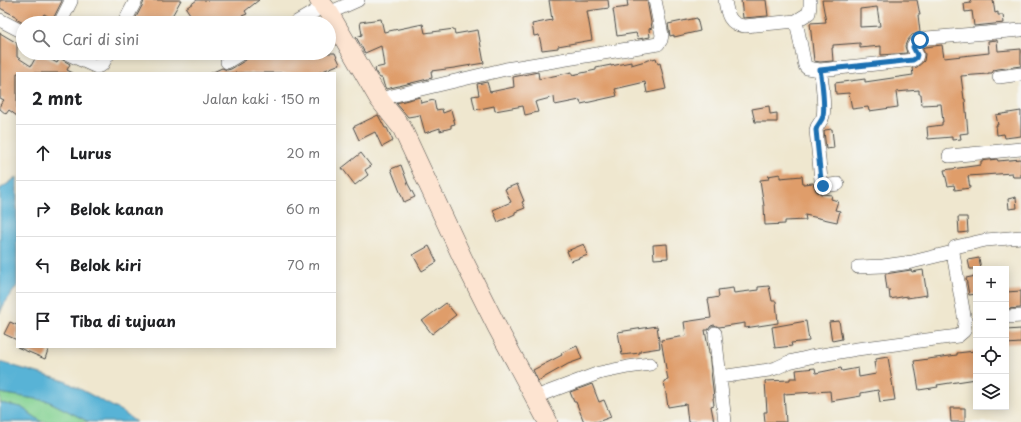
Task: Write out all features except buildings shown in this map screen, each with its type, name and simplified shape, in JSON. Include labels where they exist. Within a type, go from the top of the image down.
[{"type":"street","points":[[64,16],[71,1],[70,0]]},
{"type":"street","points":[[128,16],[136,0]]},
{"type":"street","points":[[307,16],[324,6],[358,0]]},
{"type":"street","points":[[379,99],[506,69],[658,44],[662,35],[655,0]]},
{"type":"street","points":[[725,0],[727,14],[732,21],[740,26],[796,21],[809,13],[810,0]]},
{"type":"street","points":[[324,6],[330,16]]},
{"type":"street","points":[[0,20],[16,28]]},
{"type":"street","points":[[796,21],[804,66],[807,68],[820,70],[913,60],[917,55],[913,47],[915,43],[927,38],[1021,30]]},
{"type":"street","points":[[336,26],[379,99],[402,128],[467,266],[548,422]]},
{"type":"street","points":[[82,60],[97,67],[102,65],[105,60]]},
{"type":"street","points":[[820,70],[824,113],[816,130],[821,180],[823,186],[838,184]]},
{"type":"street","points":[[999,77],[1021,74]]},
{"type":"street","points":[[949,156],[1021,149]]},
{"type":"street","points":[[858,267],[883,266],[912,262],[953,252],[955,248],[986,240],[1021,237]]},
{"type":"street","points":[[720,377],[769,370],[789,362],[810,357],[857,349],[958,336],[964,331],[971,321],[953,252]]},
{"type":"street","points":[[1009,317],[1021,316]]},
{"type":"street","points":[[715,333],[725,422]]},
{"type":"street","points":[[535,397],[599,373],[650,364]]},
{"type":"green space","points":[[0,393],[48,401],[89,422],[42,422],[21,407],[0,403]]},
{"type":"water","points":[[16,178],[16,287],[0,313],[0,189]]},
{"type":"water","points":[[0,362],[65,381],[121,411],[136,422],[89,422],[48,401],[0,393]]},
{"type":"water","points":[[0,403],[21,407],[42,422],[0,422]]},
{"type":"route","points":[[823,186],[821,180],[816,130],[824,113],[820,70],[913,60],[917,55],[913,47],[915,43],[920,40]]}]
